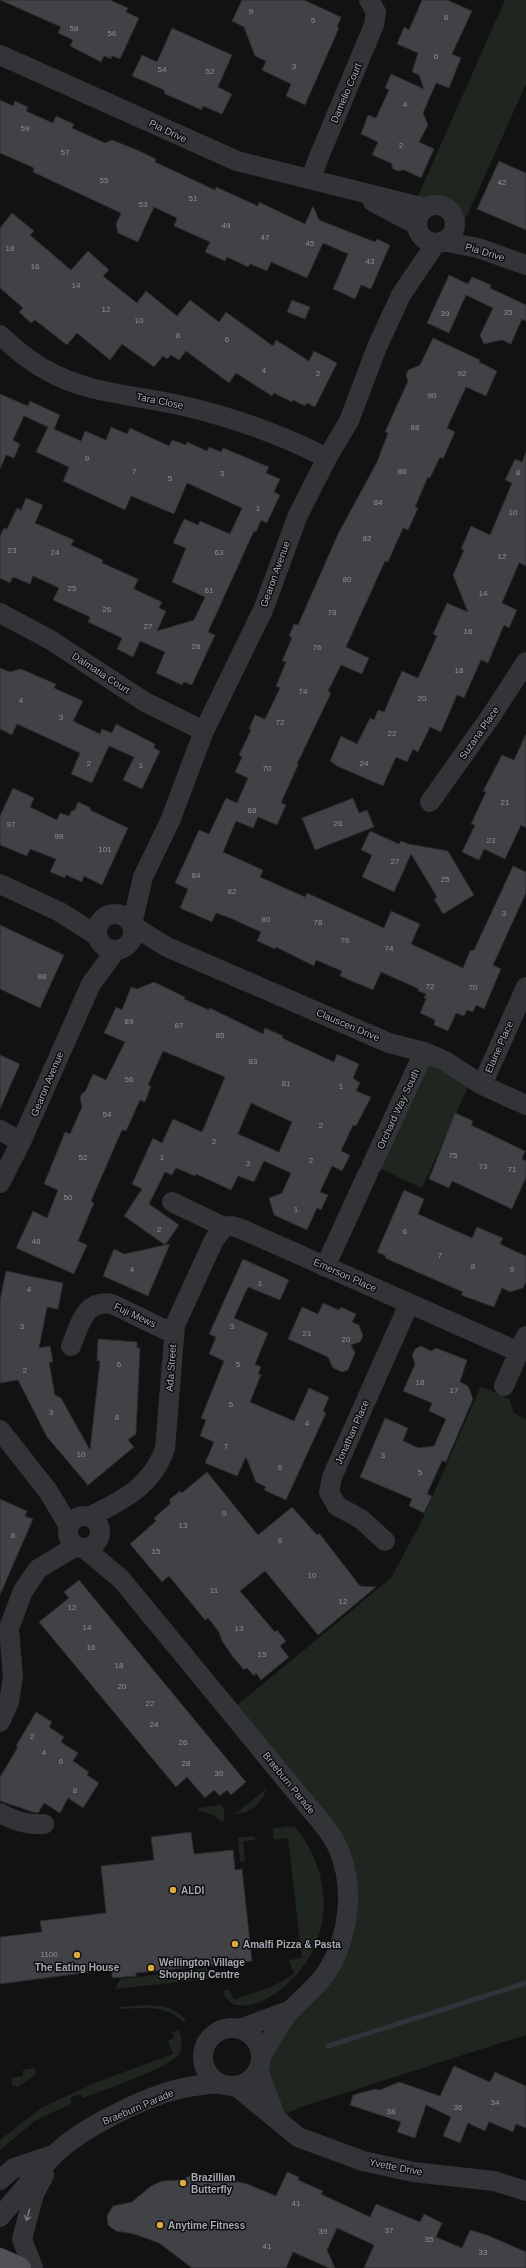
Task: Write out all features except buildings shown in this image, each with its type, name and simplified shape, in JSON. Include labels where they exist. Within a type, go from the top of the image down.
[{"type":"main road","points":[[0,2259],[20,2268]]},
{"type":"street","name":"Damelio Court","points":[[311,179],[318,158],[374,25],[376,12],[375,2]]},
{"type":"street","name":"Pia Drive","points":[[0,55],[218,154],[255,166],[342,188],[420,221]]},
{"type":"street","points":[[437,205],[443,207],[452,214],[455,222],[451,235],[439,242],[424,239],[420,221],[437,205]]},
{"type":"street","name":"Gearon Avenue","points":[[0,1182],[21,1142],[115,931],[170,821],[204,730],[274,584],[288,539],[310,488],[326,458],[349,421],[377,347],[401,295],[420,221]]},
{"type":"street","name":"Pia Drive","points":[[455,222],[526,265]]},
{"type":"street","name":"Pia Drive","points":[[439,242],[478,248],[526,265]]},
{"type":"street","name":"Gearon Avenue","points":[[401,295],[439,242]]},
{"type":"street","name":"Tara Close","points":[[0,335],[35,364],[73,382],[183,406],[233,419],[294,441],[326,458]]},
{"type":"street","name":"Dalmatia Court","points":[[0,613],[49,639],[145,702],[204,730]]},
{"type":"street","name":"Suzana Place","points":[[430,802],[491,716],[526,662]]},
{"type":"street","points":[[0,884],[60,912],[86,918],[115,931]]},
{"type":"street","name":"Clauscen Drive","points":[[115,931],[167,947],[388,1043],[424,1052],[445,1061],[482,1085],[526,1105]]},
{"type":"street","name":"Elaine Place","points":[[482,1085],[526,987]]},
{"type":"street","name":"Orchard Way South","points":[[326,1266],[424,1052]]},
{"type":"street","points":[[0,1130],[21,1142]]},
{"type":"street","name":"Emerson Place","points":[[172,1202],[224,1227],[232,1226],[239,1228],[409,1304],[522,1344],[504,1386]]},
{"type":"street","name":"Ada Street","points":[[0,1722],[12,1689],[13,1677],[5,1651],[9,1628],[23,1591],[31,1577],[83,1531],[153,1475],[165,1449],[176,1325],[214,1240],[224,1227]]},
{"type":"street","name":"Fuji Mews","points":[[71,1346],[85,1311],[97,1304],[104,1303],[112,1304],[174,1334]]},
{"type":"street","name":"Jonathan Place","points":[[385,1541],[362,1519],[336,1506],[328,1492],[332,1477],[409,1304]]},
{"type":"street","name":"Braeburn Parade","points":[[0,1430],[48,1491],[83,1531],[302,1798],[328,1831],[339,1850],[348,1893],[346,1920],[339,1948],[333,1962],[317,1985],[291,2010],[260,2063]]},
{"type":"street","points":[[0,1813],[16,1821],[30,1824],[44,1824]]},
{"type":"street","name":"Braeburn Parade","points":[[240,2029],[291,2010]]},
{"type":"street","points":[[231,2028],[240,2029],[255,2039],[260,2063],[245,2083],[228,2084],[206,2070],[203,2062],[203,2052],[210,2038],[216,2033],[231,2028]]},
{"type":"street","name":"Braeburn Parade","points":[[183,2088],[203,2052]]},
{"type":"street","name":"Yvette Drive","points":[[260,2063],[276,2118]]},
{"type":"street","name":"Braeburn Parade","points":[[0,2217],[55,2154],[83,2132],[116,2114],[183,2088],[228,2084]]},
{"type":"street","name":"Yvette Drive","points":[[228,2084],[276,2118],[298,2137],[363,2161],[413,2172],[494,2181],[526,2191]]},
{"type":"street","points":[[33,2268],[22,2239],[34,2194],[55,2154]]},
{"type":"street","name":"Braeburn Parade","points":[[0,2180],[14,2168],[55,2154]]},
{"type":"shaded area","points":[[505,0],[526,0],[526,84],[462,227],[456,222],[451,212],[444,207],[434,205],[414,205]]},
{"type":"shaded area","points":[[424,1052],[472,1078],[422,1188],[372,1165]]},
{"type":"shaded area","points":[[481,1386],[509,1399],[514,1413],[526,1419],[526,2035],[301,2107],[276,2118],[258,2070],[333,1962],[343,1867],[230,1711],[391,1578],[423,1518]]},
{"type":"shaded area","points":[[266,1789],[262,1799],[255,1807],[240,1814],[235,1814]]},
{"type":"shaded area","points":[[221,1805],[224,1808],[224,1821],[220,1821],[214,1815],[199,1811],[199,1808]]},
{"type":"shaded area","points":[[286,1826],[295,1827],[309,1847],[318,1868],[323,1890],[324,1912],[320,1933],[311,1954],[298,1973],[280,1990],[269,1998],[252,2005],[232,2004],[225,1997],[224,1991],[229,1989],[234,2000],[275,1985],[294,1974],[289,1960],[302,1958],[288,1838],[275,1840],[273,1838],[273,1829]]},
{"type":"shaded area","points":[[254,1836],[256,1840],[243,1841],[245,1861],[240,1862],[238,1838]]},
{"type":"shaded area","points":[[207,1968],[211,1978],[208,1979],[115,1989],[120,1979]]},
{"type":"shaded area","points":[[147,2005],[168,2008],[178,2012],[186,2020],[183,2022],[177,2016],[169,2012],[153,2008],[119,2009],[118,2007]]},
{"type":"shaded area","points":[[179,2030],[182,2045],[179,2054],[174,2059],[150,2072],[83,2098],[80,2094],[70,2098],[72,2103],[35,2121],[0,2150],[0,2140],[41,2108],[97,2082],[173,2054],[168,2041],[174,2038],[172,2032]]},
{"type":"shaded area","points":[[35,2068],[36,2074],[18,2087],[12,2085],[11,2078],[23,2076],[23,2070]]},
{"type":"waterway","points":[[328,2046],[526,1983]]},
{"type":"place","name":"ALDI","points":[[173,1890]]},
{"type":"place","name":"Amalfi Pizza & Pasta","points":[[235,1944]]},
{"type":"place","name":"The Eating House","points":[[77,1955]]},
{"type":"place","name":"Wellington Village Shopping Centre","points":[[151,1968]]},
{"type":"place","name":"Brazillian Butterfly","points":[[183,2183]]},
{"type":"place","name":"Anytime Fitness","points":[[160,2225]]}]
